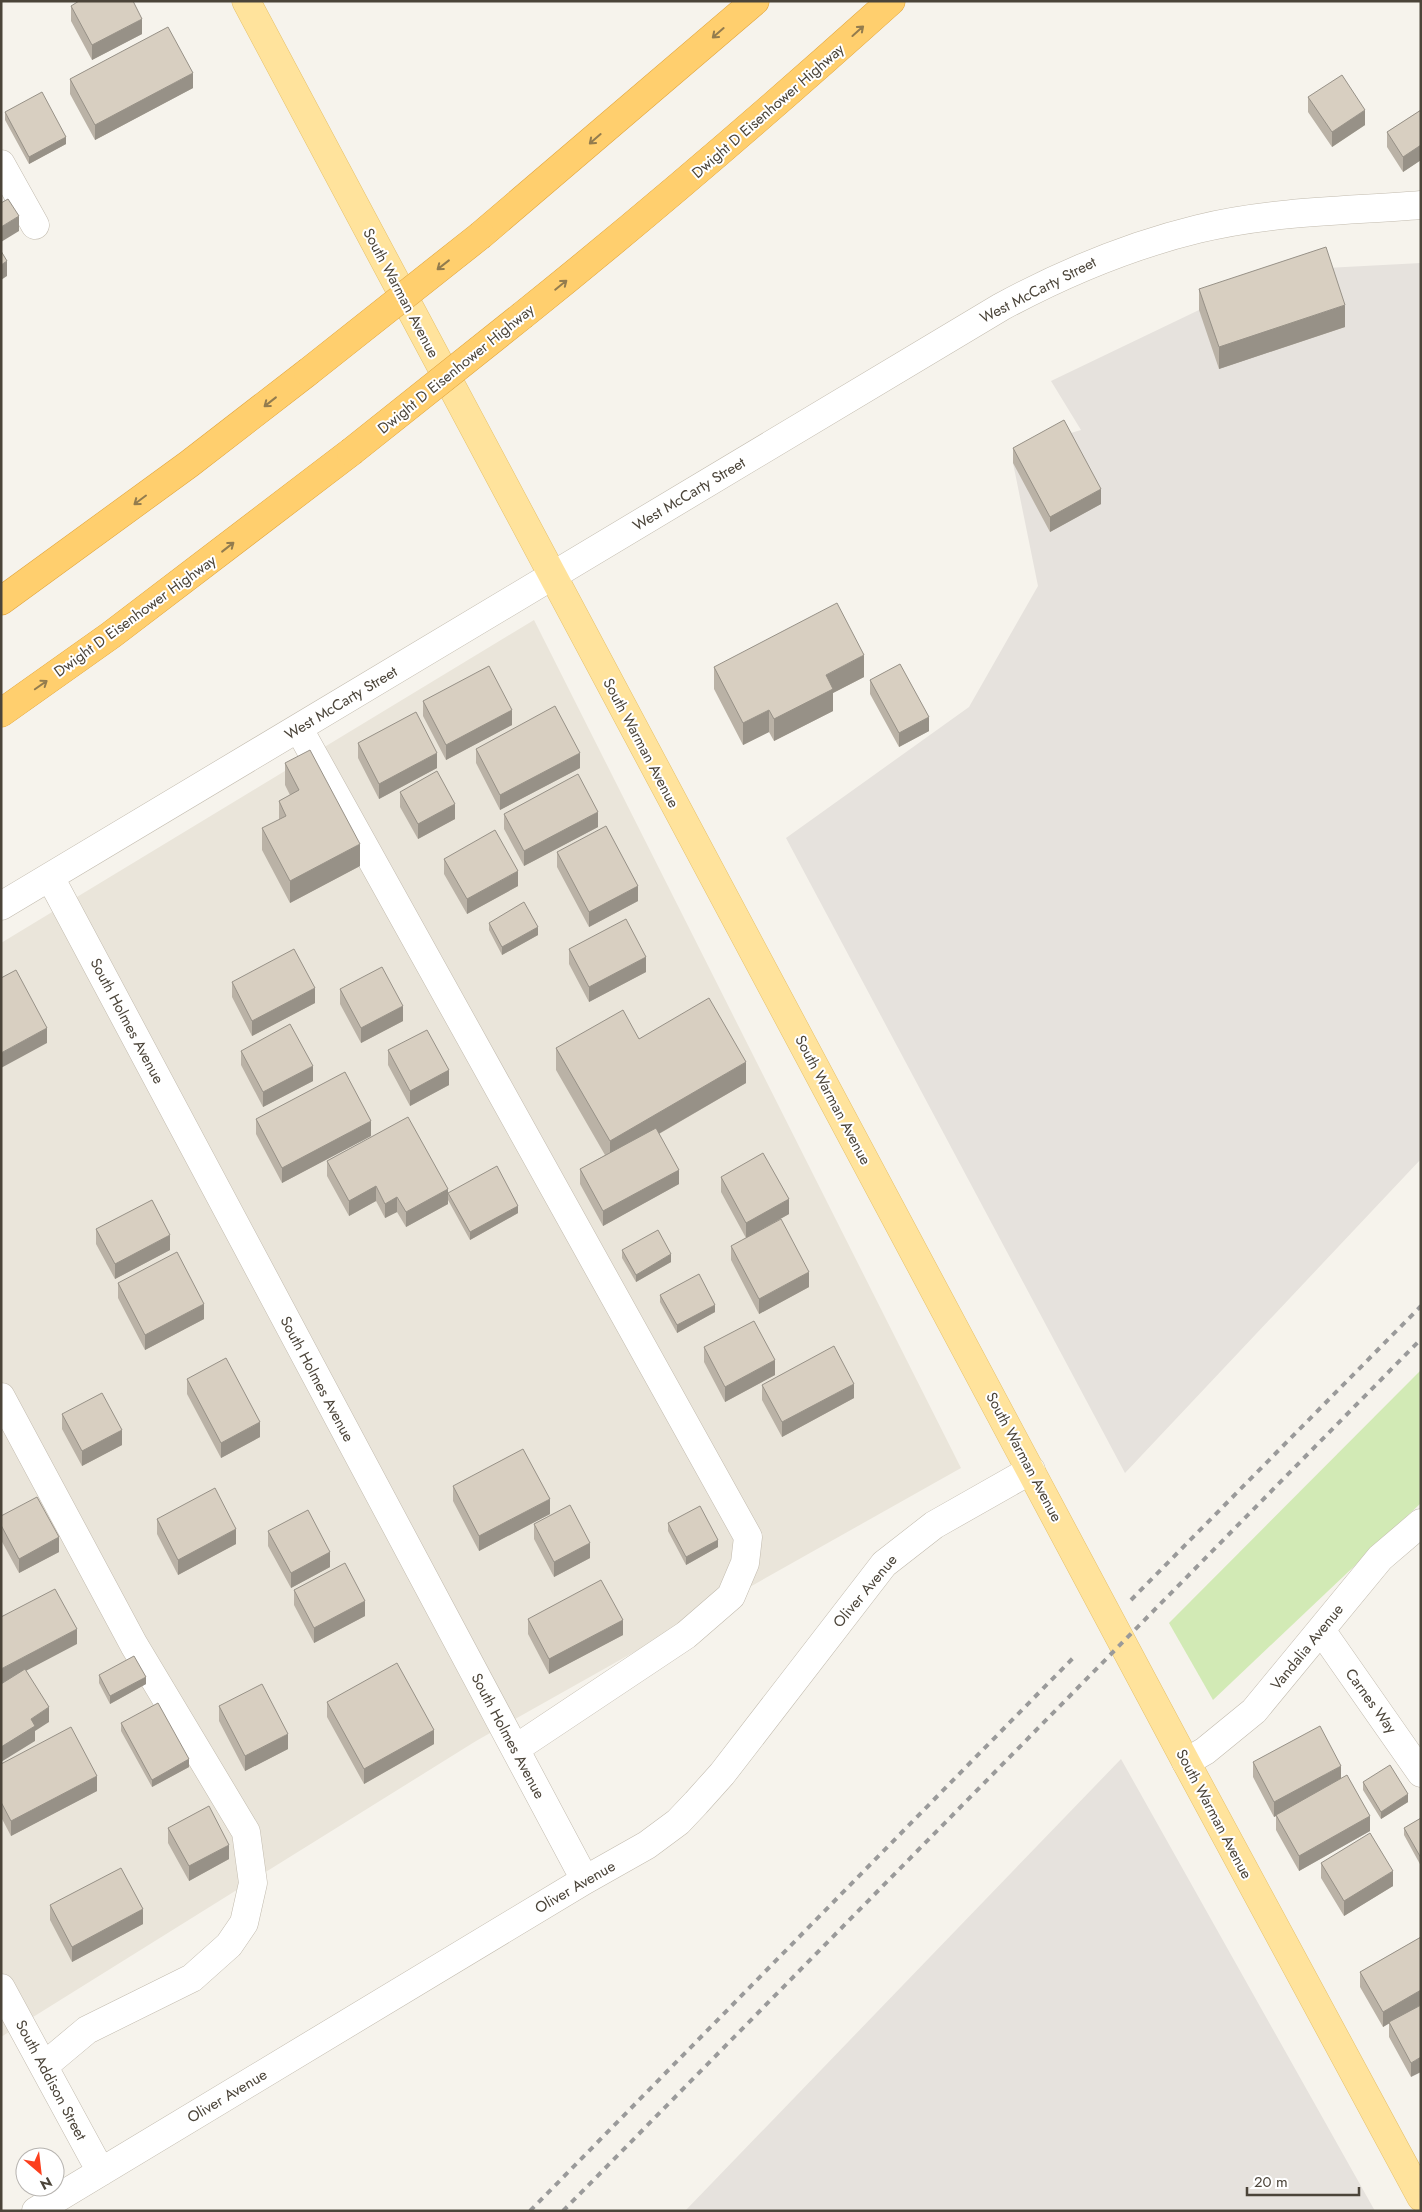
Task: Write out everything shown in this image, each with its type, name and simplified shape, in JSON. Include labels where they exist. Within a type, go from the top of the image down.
[{"type":"highway","points":[[1,601],[189,464],[481,235],[755,1]]},
{"type":"highway","name":"Dwight D Eisenhower Highway","points":[[1,713],[111,635],[351,452],[620,238],[744,133],[891,1]]},
{"type":"main road","name":"South Warman Avenue","points":[[246,1],[1186,1762],[1421,2197]]},
{"type":"street","points":[[1,164],[35,225]]},
{"type":"street","name":"West McCarty Street","points":[[1,906],[1001,307],[1064,274],[1131,248],[1200,229],[1270,217],[1421,205]]},
{"type":"street","points":[[298,729],[748,1537],[745,1563],[731,1596],[686,1635],[515,1749]]},
{"type":"street","name":"South Holmes Avenue","points":[[50,877],[585,1880]]},
{"type":"street","points":[[1,1397],[134,1645],[246,1832],[253,1884],[244,1924],[229,1945],[192,1978],[87,2030],[44,2066]]},
{"type":"street","name":"Oliver Avenue","points":[[36,2211],[585,1880],[647,1845],[678,1822],[722,1774],[884,1564],[934,1525],[1031,1470]]},
{"type":"street","name":"Vandalia Avenue","points":[[1186,1762],[1205,1751],[1254,1711],[1380,1558],[1421,1522]]},
{"type":"street","name":"Carnes Way","points":[[1321,1630],[1421,1773]]},
{"type":"street","name":"South Addison Street","points":[[1,1988],[100,2172]]},
{"type":"shaded area","points":[[1421,263],[1421,1159],[1125,1473],[786,838],[969,707],[1038,586],[1013,463],[1064,435],[1081,430],[1051,381],[1199,310],[1326,268]]},
{"type":"shaded area","points":[[534,620],[961,1468],[476,1741],[1,2037],[1,943]]},
{"type":"shaded area","points":[[1121,1759],[1375,2211],[685,2211]]},
{"type":"green space","points":[[1421,1370],[1421,1503],[1213,1700],[1169,1623]]},
{"type":"building","points":[[79,1],[133,1],[142,19],[92,45],[71,6]]},
{"type":"building","points":[[168,27],[193,73],[95,125],[70,79]]},
{"type":"building","points":[[1342,75],[1365,110],[1332,132],[1308,97]]},
{"type":"building","points":[[42,92],[66,137],[29,157],[5,112]]},
{"type":"building","points":[[1421,110],[1421,145],[1403,157],[1387,132]]},
{"type":"building","points":[[8,199],[19,216],[1,227],[1,203]]},
{"type":"building","points":[[1326,247],[1345,305],[1219,347],[1199,289]]},
{"type":"building","points":[[1,251],[7,261],[1,265]]},
{"type":"building","points":[[1064,420],[1101,489],[1050,517],[1013,448]]},
{"type":"building","points":[[837,603],[864,655],[826,675],[833,689],[774,719],[769,710],[743,723],[714,667]]},
{"type":"building","points":[[900,664],[929,717],[899,733],[870,680]]},
{"type":"building","points":[[489,666],[512,710],[446,745],[423,701]]},
{"type":"building","points":[[555,706],[580,753],[500,795],[476,749]]},
{"type":"building","points":[[416,712],[437,753],[379,784],[358,743]]},
{"type":"building","points":[[310,750],[360,844],[290,881],[262,828],[286,816],[279,801],[299,790],[285,763]]},
{"type":"building","points":[[437,771],[455,804],[418,824],[400,792]]},
{"type":"building","points":[[578,774],[598,812],[524,851],[504,814]]},
{"type":"building","points":[[606,826],[638,886],[589,912],[557,852]]},
{"type":"building","points":[[495,830],[518,871],[467,899],[444,859]]},
{"type":"building","points":[[524,902],[538,927],[502,947],[489,923]]},
{"type":"building","points":[[626,919],[646,957],[589,987],[569,949]]},
{"type":"building","points":[[294,949],[315,988],[252,1021],[232,982]]},
{"type":"building","points":[[382,967],[403,1006],[361,1028],[340,989]]},
{"type":"building","points":[[16,970],[47,1028],[1,1053],[1,978]]},
{"type":"building","points":[[709,998],[746,1062],[610,1141],[556,1048],[623,1010],[639,1039]]},
{"type":"building","points":[[290,1024],[313,1066],[263,1092],[241,1051]]},
{"type":"building","points":[[427,1030],[449,1070],[410,1091],[388,1050]]},
{"type":"building","points":[[345,1072],[371,1121],[282,1168],[256,1119]]},
{"type":"building","points":[[408,1117],[448,1189],[406,1212],[397,1197],[385,1204],[376,1186],[349,1201],[327,1161]]},
{"type":"building","points":[[656,1128],[679,1170],[603,1211],[580,1169]]},
{"type":"building","points":[[763,1153],[789,1199],[746,1223],[721,1177]]},
{"type":"building","points":[[497,1166],[518,1206],[470,1232],[448,1193]]},
{"type":"building","points":[[152,1200],[170,1235],[115,1264],[96,1229]]},
{"type":"building","points":[[781,1219],[809,1272],[759,1299],[731,1246]]},
{"type":"building","points":[[658,1230],[671,1254],[636,1275],[622,1250]]},
{"type":"building","points":[[177,1252],[204,1304],[145,1335],[118,1283]]},
{"type":"building","points":[[699,1274],[715,1305],[677,1325],[660,1295]]},
{"type":"building","points":[[754,1321],[775,1360],[725,1387],[704,1347]]},
{"type":"building","points":[[834,1346],[854,1384],[782,1422],[762,1385]]},
{"type":"building","points":[[226,1358],[260,1422],[221,1443],[187,1379]]},
{"type":"building","points":[[102,1393],[122,1430],[82,1451],[62,1414]]},
{"type":"building","points":[[523,1449],[550,1499],[479,1536],[453,1486]]},
{"type":"building","points":[[215,1488],[236,1529],[178,1560],[157,1519]]},
{"type":"building","points":[[37,1497],[59,1537],[19,1559],[1,1525],[1,1516]]},
{"type":"building","points":[[570,1505],[590,1543],[554,1562],[534,1524]]},
{"type":"building","points":[[700,1506],[718,1540],[686,1557],[668,1523]]},
{"type":"building","points":[[308,1510],[330,1552],[291,1573],[268,1531]]},
{"type":"building","points":[[345,1563],[365,1601],[314,1628],[294,1590]]},
{"type":"building","points":[[601,1580],[623,1620],[549,1659],[528,1619]]},
{"type":"building","points":[[55,1589],[77,1629],[1,1669],[1,1617]]},
{"type":"building","points":[[134,1656],[146,1677],[110,1696],[99,1675]]},
{"type":"building","points":[[397,1663],[434,1730],[364,1769],[327,1702]]},
{"type":"building","points":[[25,1669],[49,1707],[31,1719],[35,1726],[1,1747],[1,1684]]},
{"type":"building","points":[[262,1684],[288,1734],[245,1756],[219,1706]]},
{"type":"building","points":[[158,1703],[189,1759],[152,1780],[121,1723]]},
{"type":"building","points":[[1320,1726],[1341,1766],[1274,1802],[1253,1762]]},
{"type":"building","points":[[71,1727],[97,1776],[11,1821],[1,1802],[1,1764]]},
{"type":"building","points":[[1390,1765],[1408,1794],[1381,1812],[1363,1782]]},
{"type":"building","points":[[1347,1775],[1370,1816],[1299,1856],[1276,1815]]},
{"type":"building","points":[[209,1806],[229,1845],[189,1866],[168,1828]]},
{"type":"building","points":[[1421,1818],[1421,1858],[1404,1828]]},
{"type":"building","points":[[1370,1833],[1393,1871],[1344,1901],[1321,1863]]},
{"type":"building","points":[[121,1868],[143,1909],[72,1947],[50,1905]]},
{"type":"building","points":[[1421,1937],[1421,1990],[1383,2012],[1360,1972]]},
{"type":"building","points":[[1421,2005],[1421,2057],[1411,2063],[1389,2022]]},
{"type":"railway","points":[[1131,1600],[1421,1306]]},
{"type":"railway","points":[[563,2211],[1421,1339]]},
{"type":"railway","points":[[530,2211],[1075,1656]]}]
